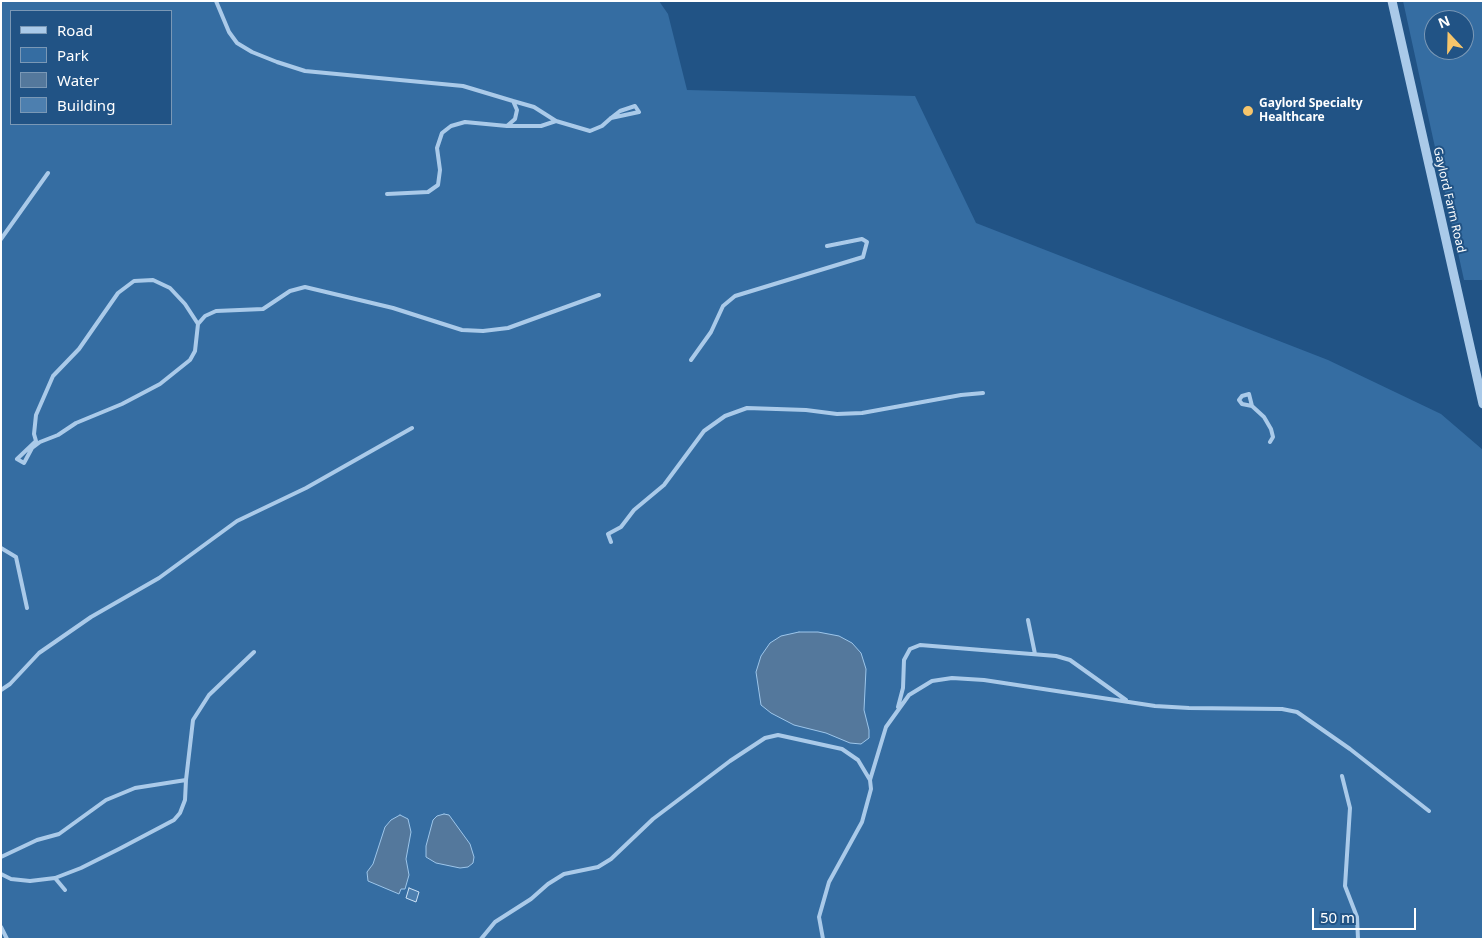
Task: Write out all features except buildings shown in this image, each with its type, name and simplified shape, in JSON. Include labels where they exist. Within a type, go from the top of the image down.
[{"type":"street","name":"Gaylord Farm Road","points":[[1392,1],[1483,404]]},
{"type":"lane","points":[[216,1],[229,32],[237,43],[252,52],[305,71],[463,86],[534,107],[556,121],[590,131],[620,111],[635,106],[639,112],[626,117],[611,118]]},
{"type":"lane","points":[[507,126],[515,120],[517,110],[513,101]]},
{"type":"lane","points":[[387,194],[428,192],[438,185],[440,170],[437,148],[442,133],[451,126],[465,122],[507,126],[541,126],[556,121]]},
{"type":"lane","points":[[1,239],[48,173]]},
{"type":"lane","points":[[691,360],[711,332],[723,306],[735,296],[863,257],[867,242],[862,240],[827,246]]},
{"type":"lane","points":[[198,324],[185,304],[170,288],[153,280],[134,281],[118,293],[79,349],[53,376],[36,415],[34,434],[36,441],[17,459],[24,463],[32,448],[40,442],[58,435],[76,423],[122,404],[160,384],[190,360],[195,351],[198,324],[206,316],[216,311],[263,309],[290,291],[305,287],[393,308],[462,330],[483,331],[508,328],[599,295]]},
{"type":"lane","points":[[611,542],[608,534],[622,527],[634,510],[664,485],[704,431],[725,416],[747,408],[806,410],[837,414],[862,413],[961,395],[983,393]]},
{"type":"lane","points":[[1252,406],[1264,418],[1271,429],[1273,437],[1270,442]]},
{"type":"lane","points":[[1,690],[10,684],[39,652],[91,617],[159,578],[237,521],[306,488],[412,428]]},
{"type":"lane","points":[[1,548],[16,557],[27,608]]},
{"type":"lane","points":[[1028,620],[1035,654]]},
{"type":"lane","points":[[898,709],[903,688],[904,660],[910,649],[920,645],[1035,654],[1070,660],[1128,702]]},
{"type":"lane","points":[[1,874],[12,879],[30,881],[55,878],[81,868],[174,820],[180,813],[185,800],[193,720],[209,696],[254,652]]},
{"type":"lane","points":[[823,939],[819,917],[829,882],[862,822],[871,789],[870,780],[886,727],[909,695],[932,681],[952,678],[984,680],[1128,702],[1189,708],[1282,709],[1297,712],[1350,749],[1429,811]]},
{"type":"lane","points":[[482,939],[495,922],[531,900],[564,874],[598,867],[611,859],[652,819],[730,761],[765,738],[778,735],[842,749],[858,760],[870,780]]},
{"type":"lane","points":[[1342,776],[1350,808],[1345,886],[1357,918],[1358,939]]},
{"type":"lane","points":[[1,857],[37,840],[59,834],[106,800],[135,788],[186,780]]},
{"type":"lane","points":[[55,878],[65,890]]},
{"type":"lane","points":[[1,927],[7,939]]},
{"type":"green space","points":[[1,1],[659,1],[668,14],[687,90],[915,96],[976,223],[1328,360],[1441,414],[1483,450],[1483,939],[1,939]]},
{"type":"green space","points":[[1403,1],[1483,1],[1483,280],[1464,280]]},
{"type":"water","points":[[799,632],[818,632],[839,636],[852,643],[861,653],[866,669],[864,710],[869,738],[861,744],[850,743],[826,733],[794,725],[771,713],[761,705],[756,672],[761,656],[770,643],[781,636]]},
{"type":"water","points":[[400,815],[408,819],[411,832],[406,859],[409,875],[405,889],[401,889],[399,894],[368,881],[367,872],[373,864],[385,827],[391,820]]},
{"type":"water","points":[[449,815],[470,844],[474,857],[473,863],[468,867],[460,868],[436,863],[426,857],[426,846],[433,820],[437,816]]},
{"type":"place","name":"Gaylord Specialty Healthcare","points":[[1248,111]]}]
